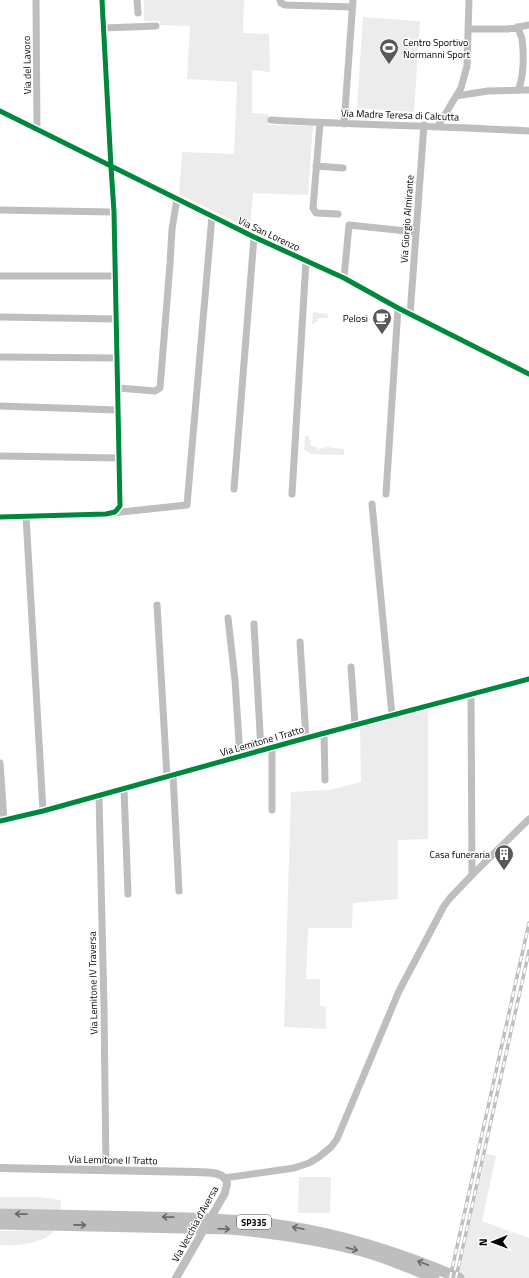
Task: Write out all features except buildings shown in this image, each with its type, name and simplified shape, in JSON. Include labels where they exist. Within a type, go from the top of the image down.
[{"type":"highway","name":"SP335","points":[[0,1214],[41,1219],[268,1232],[354,1249],[434,1278]]},
{"type":"highway","name":"SP335","points":[[0,1224],[41,1219],[187,1218],[243,1221],[286,1226],[329,1234],[368,1244],[459,1278]]},
{"type":"street","name":"Via del Lavoro","points":[[36,0],[37,130]]},
{"type":"street","points":[[102,0],[114,212],[120,506],[116,512],[106,514]]},
{"type":"street","points":[[137,0],[138,13]]},
{"type":"street","points":[[280,0],[281,3],[285,5],[353,4],[344,124]]},
{"type":"street","points":[[438,126],[461,88],[467,66],[468,0]]},
{"type":"street","points":[[468,29],[508,29],[529,25]]},
{"type":"street","points":[[103,28],[156,26]]},
{"type":"street","points":[[518,27],[522,39],[522,80],[518,90]]},
{"type":"street","points":[[456,96],[488,91],[529,90]]},
{"type":"street","name":"Via San Lorenzo","points":[[0,111],[254,237],[344,278],[398,308],[529,374]]},
{"type":"street","name":"Via Madre Teresa di Calcutta","points":[[271,120],[344,124],[424,125],[529,131]]},
{"type":"street","points":[[320,123],[312,208],[316,213],[338,214]]},
{"type":"street","name":"Via Giorgio Almirante","points":[[410,314],[424,125]]},
{"type":"street","points":[[316,166],[343,168]]},
{"type":"street","points":[[118,388],[155,391],[160,388],[172,229],[177,199]]},
{"type":"street","points":[[0,210],[114,212]]},
{"type":"street","points":[[0,517],[106,514],[187,505],[212,216]]},
{"type":"street","points":[[344,278],[349,225],[416,232]]},
{"type":"street","points":[[234,489],[254,237]]},
{"type":"street","points":[[292,494],[306,261]]},
{"type":"street","points":[[0,276],[116,276]]},
{"type":"street","points":[[386,494],[398,308]]},
{"type":"street","points":[[0,317],[116,319]]},
{"type":"street","points":[[0,357],[117,358]]},
{"type":"street","points":[[0,406],[118,410]]},
{"type":"street","points":[[0,456],[119,458]]},
{"type":"street","points":[[372,504],[392,714]]},
{"type":"street","points":[[26,516],[43,811]]},
{"type":"street","points":[[157,606],[179,891]]},
{"type":"street","points":[[228,618],[235,680],[240,756]]},
{"type":"street","points":[[254,624],[261,751]]},
{"type":"street","points":[[300,642],[306,738]]},
{"type":"street","points":[[351,667],[355,724]]},
{"type":"street","name":"Via Lemitone I Tratto","points":[[2,820],[43,811],[355,724],[529,679]]},
{"type":"street","points":[[471,694],[472,875]]},
{"type":"street","points":[[324,733],[326,780]]},
{"type":"street","points":[[272,747],[272,810]]},
{"type":"street","points":[[0,763],[2,820]]},
{"type":"street","points":[[124,789],[128,894]]},
{"type":"street","name":"Via Lemitone IV Traversa","points":[[99,796],[106,1170]]},
{"type":"street","points":[[224,1178],[294,1168],[310,1163],[320,1157],[337,1139],[399,991],[444,906],[472,875],[529,819]]},
{"type":"street","name":"Via Lemitone II Tratto","points":[[0,1168],[197,1172],[219,1174],[224,1178]]},
{"type":"street","name":"Via Vecchia d'Aversa","points":[[176,1278],[225,1193],[227,1184],[224,1178]]},
{"type":"shaded area","points":[[144,0],[244,0],[243,33],[269,34],[270,72],[252,70],[252,113],[268,114],[268,125],[313,126],[308,195],[253,193],[250,229],[179,194],[182,152],[234,154],[237,82],[187,79],[190,26],[160,25],[160,21],[144,21]]},
{"type":"shaded area","name":"Centro Sportivo Normanni Sport","points":[[363,17],[420,21],[414,112],[357,108]]},
{"type":"shaded area","points":[[313,312],[328,314],[328,318],[318,318],[315,324],[312,324]]},
{"type":"shaded area","points":[[375,317],[390,317],[389,326],[382,326],[382,322],[375,322]]},
{"type":"shaded area","points":[[305,436],[309,436],[309,439],[311,440],[310,445],[317,448],[318,451],[318,449],[327,447],[344,449],[344,455],[311,454],[304,450]]},
{"type":"shaded area","points":[[428,708],[428,839],[398,840],[398,899],[353,903],[352,928],[308,928],[306,979],[320,979],[320,1006],[326,1007],[326,1029],[284,1027],[291,792],[330,790],[361,782],[360,725]]},
{"type":"shaded area","points":[[486,1154],[496,1156],[482,1221],[529,1238],[529,1278],[458,1278]]},
{"type":"shaded area","points":[[299,1177],[331,1177],[330,1213],[298,1213]]},
{"type":"shaded area","points":[[0,1197],[39,1197],[60,1200],[60,1215],[56,1228],[49,1236],[43,1239],[21,1245],[0,1245],[0,1231],[46,1230],[15,1209],[0,1208]]},
{"type":"railway","points":[[450,1278],[529,923]]},
{"type":"railway","points":[[456,1278],[529,951]]},
{"type":"cycle path","points":[[0,517],[106,514],[115,512],[120,506],[114,212],[102,0]]},
{"type":"cycle path","points":[[0,111],[254,237],[344,278],[398,308],[529,374]]},
{"type":"cycle path","points":[[0,821],[43,811],[306,738],[529,679]]},
{"type":"place","name":"Centro Sportivo Normanni Sport","points":[[389,65]]},
{"type":"place","name":"Pelosi","points":[[382,335]]},
{"type":"place","name":"Casa funeraria","points":[[504,871]]}]
